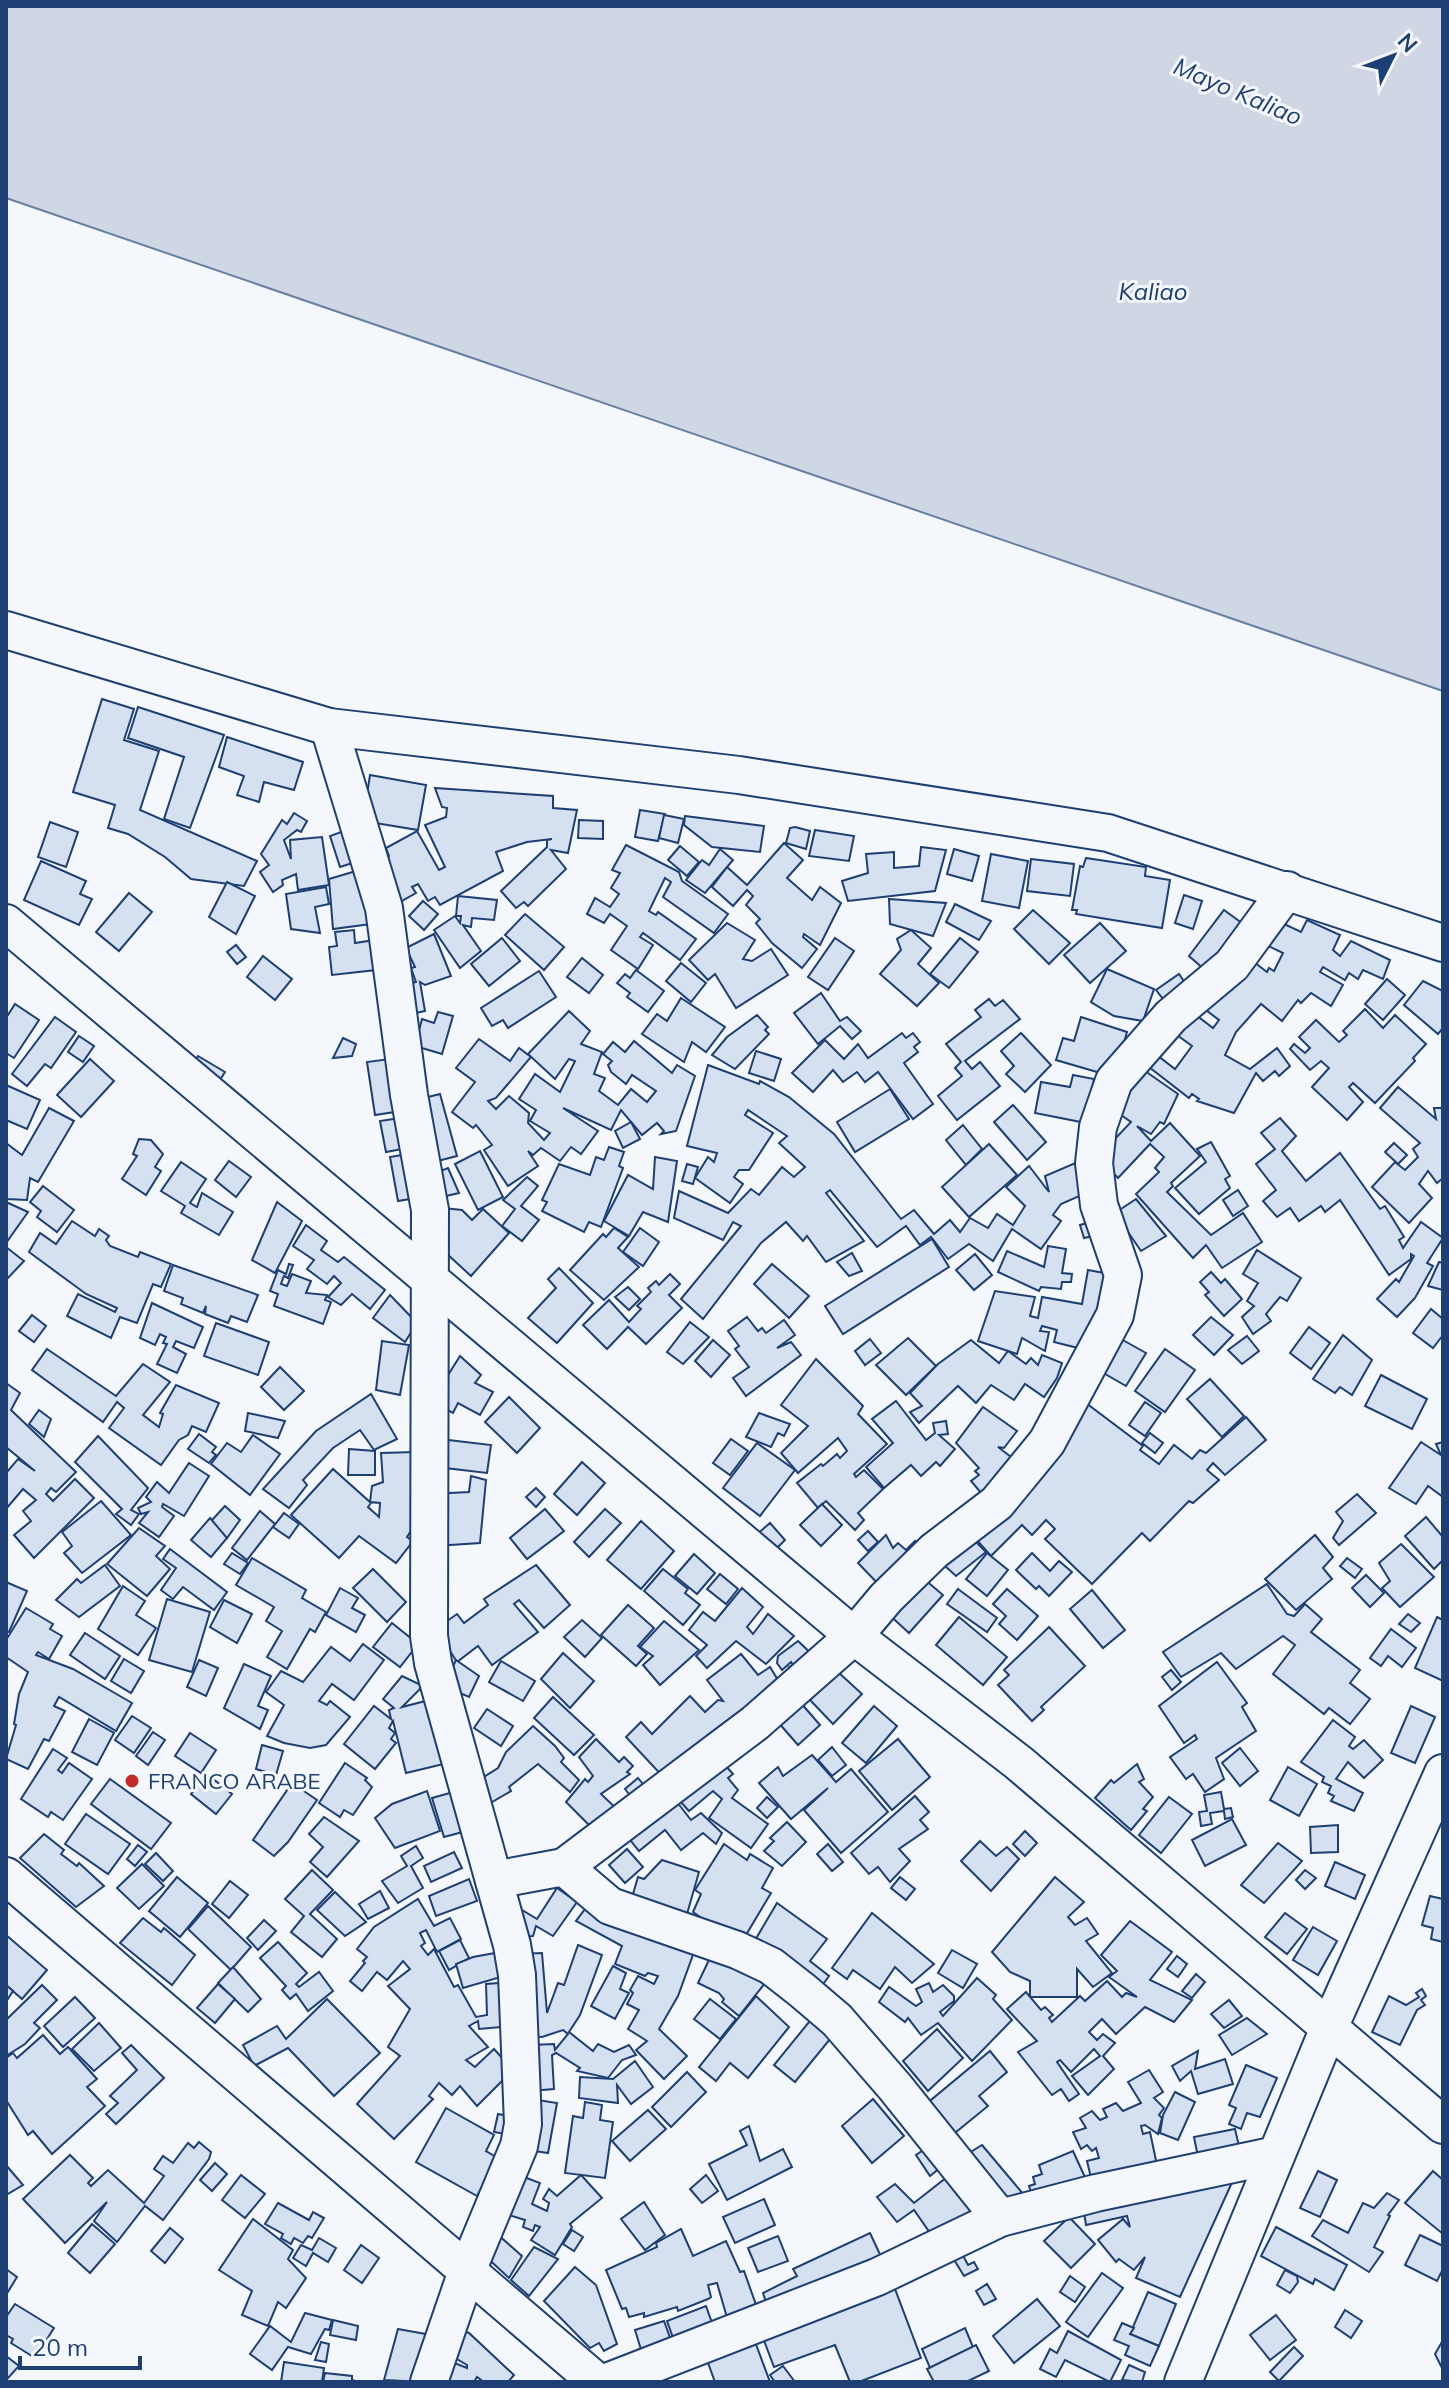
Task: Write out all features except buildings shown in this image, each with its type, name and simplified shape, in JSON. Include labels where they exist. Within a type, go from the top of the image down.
[{"type":"street","points":[[6,630],[329,727],[739,775],[1108,833],[1443,943]]},
{"type":"street","points":[[329,727],[384,908],[409,1095],[430,1210],[429,1636],[517,1975],[523,2124],[513,2164],[467,2271],[429,2382]]},
{"type":"street","points":[[494,1880],[564,1867],[755,1723],[854,1636],[886,1598],[934,1551],[997,1503],[1047,1442],[1115,1315],[1123,1275],[1099,1205],[1094,1163],[1098,1127],[1114,1081],[1171,1016],[1232,965],[1287,890]]},
{"type":"street","points":[[6,923],[854,1636],[1019,1763],[1328,2030],[1443,2125]]},
{"type":"street","points":[[1183,2382],[1328,2030],[1443,1773]]},
{"type":"street","points":[[564,1867],[610,1906],[737,1950],[771,1966],[803,1991],[837,2020],[1000,2218]]},
{"type":"street","points":[[6,1876],[597,2382]]},
{"type":"street","points":[[607,2382],[877,2277],[1000,2218],[1096,2193],[1276,2155]]},
{"type":"water","name":"Kaliao","points":[[6,6],[1443,6],[1443,691],[6,198]]},
{"type":"place","name":"FRANCO ARABE","points":[[132,1781]]},
{"type":"water label","name":"Mayo Kaliao","points":[[1238,91]]}]
